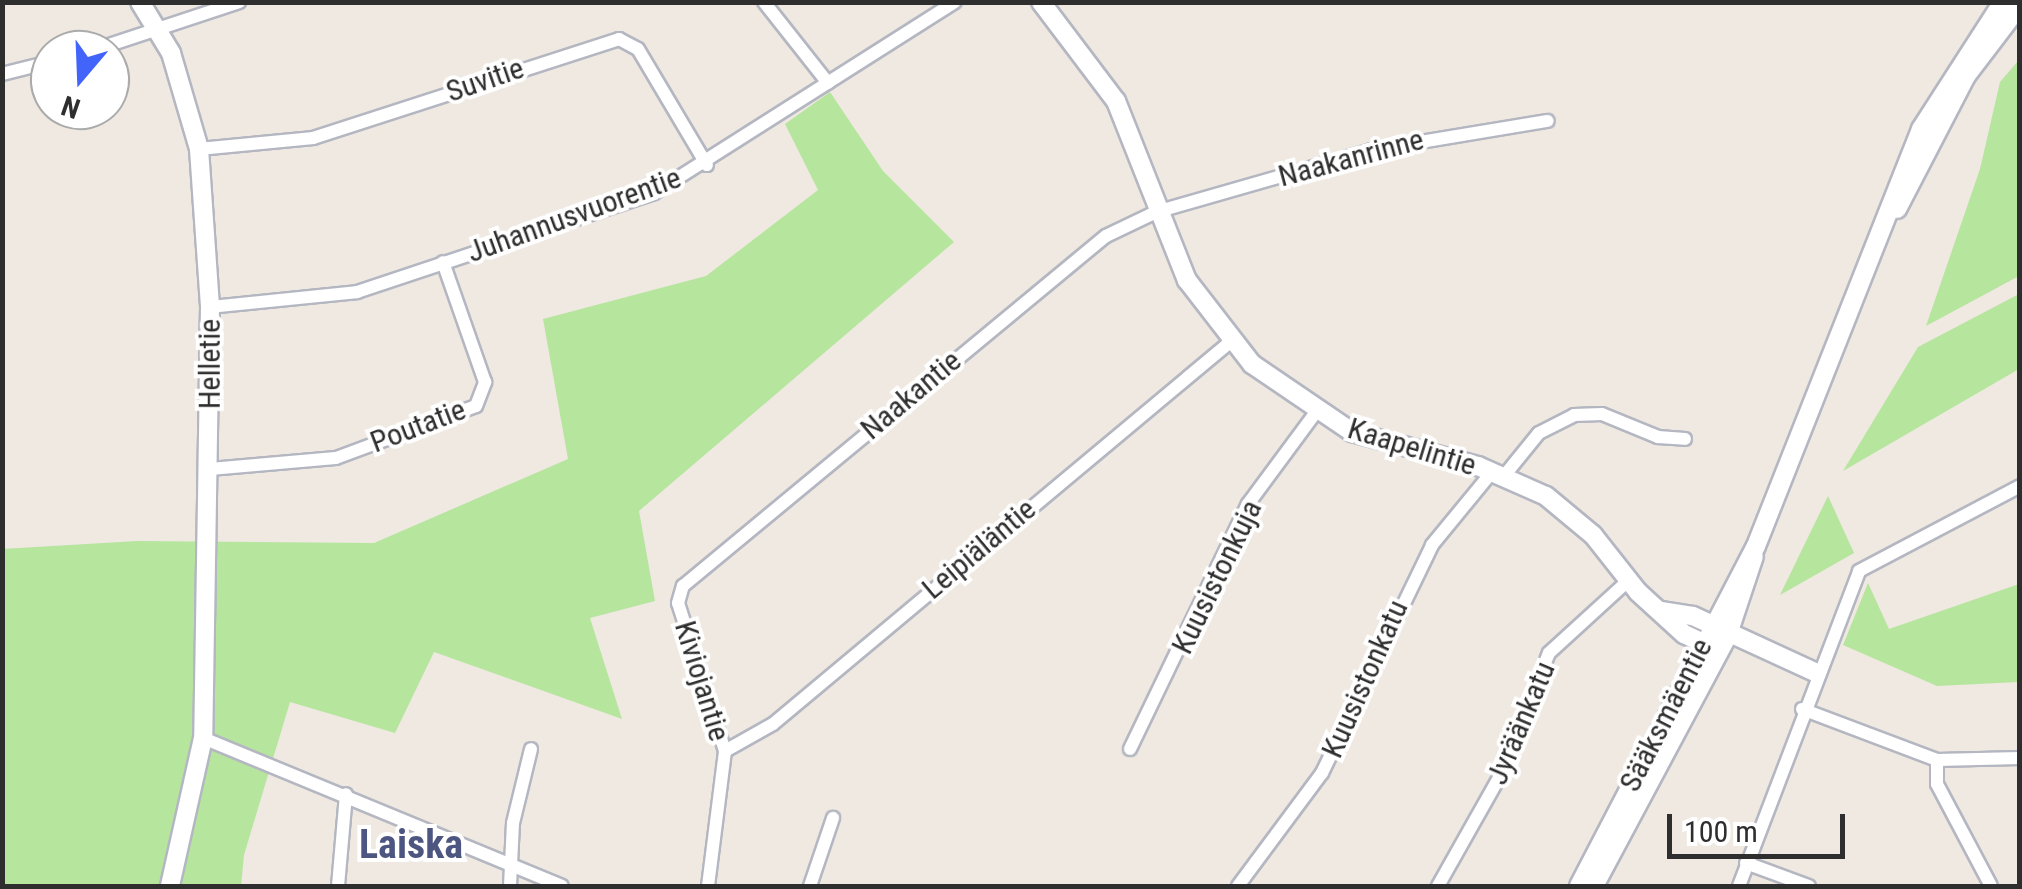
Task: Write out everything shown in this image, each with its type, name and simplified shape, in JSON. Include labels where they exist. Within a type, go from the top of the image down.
[{"type":"street","name":"Helletie","points":[[140,2],[159,30],[198,150],[210,307],[210,469],[202,738],[170,886]]},
{"type":"street","points":[[130,39],[240,2]]},
{"type":"street","points":[[764,2],[828,83]]},
{"type":"street","name":"Juhannusvuorentie","points":[[210,307],[311,302],[654,193],[707,165],[955,2]]},
{"type":"street","name":"Kaapelintie","points":[[1040,2],[1116,101],[1156,212],[1187,280],[1230,342],[1316,412],[1352,432],[1498,474],[1572,515],[1660,611],[1703,643]]},
{"type":"street","name":"Sääksmäentie","points":[[1594,886],[1727,637],[1756,546],[1921,129],[2003,2]]},
{"type":"street","name":"Sääksmäentie","points":[[1881,235],[1966,76],[2020,5]]},
{"type":"street","name":"Suvitie","points":[[198,150],[313,138],[619,39],[638,49],[707,165]]},
{"type":"street","points":[[2,74],[30,67]]},
{"type":"street","name":"Naakanrinne","points":[[1156,212],[1388,147],[1548,120]]},
{"type":"street","name":"Naakantie","points":[[678,595],[1020,304],[1106,236],[1156,212]]},
{"type":"street","name":"Poutatie","points":[[210,469],[336,458],[476,406],[484,382],[443,262]]},
{"type":"street","name":"Leipiäläntie","points":[[725,751],[773,724],[1230,342]]},
{"type":"street","name":"Kuusistonkuja","points":[[1130,749],[1248,504],[1316,412]]},
{"type":"street","name":"Kuusistonkatu","points":[[1238,886],[1322,773],[1432,545],[1498,474],[1539,433],[1574,415],[1602,414],[1658,437],[1684,439]]},
{"type":"street","points":[[1739,886],[1802,710],[1859,571],[2020,486]]},
{"type":"street","name":"Sääksmäentie","points":[[1579,886],[1711,625],[1756,546]]},
{"type":"street","name":"Jyräänkatu","points":[[1438,886],[1494,788],[1548,653],[1629,580]]},
{"type":"street","name":"Kiviojantie","points":[[678,595],[725,751],[708,886]]},
{"type":"street","name":"Kaapelintie","points":[[1660,611],[1711,625],[1727,637],[1817,674]]},
{"type":"street","points":[[1703,643],[1727,637]]},
{"type":"street","points":[[1802,710],[1937,760],[2020,758]]},
{"type":"street","points":[[202,738],[562,886]]},
{"type":"street","points":[[510,886],[513,823],[531,749]]},
{"type":"street","points":[[1937,760],[1938,784],[1991,886]]},
{"type":"street","points":[[338,886],[346,794]]},
{"type":"street","points":[[810,886],[833,818]]},
{"type":"street","points":[[1746,863],[1809,886]]},
{"type":"green space","points":[[2019,60],[2019,276],[1926,326],[1980,169],[2000,82]]},
{"type":"green space","points":[[830,92],[883,171],[954,242],[639,511],[655,601],[590,618],[622,719],[434,652],[395,733],[290,702],[244,855],[241,886],[3,886],[2,549],[137,541],[374,543],[568,459],[543,319],[706,276],[818,190],[785,124]]},
{"type":"green space","points":[[2019,294],[2019,369],[1843,471],[1918,347]]},
{"type":"green space","points":[[1828,496],[1854,553],[1780,595]]},
{"type":"green space","points":[[1868,583],[1889,629],[2019,584],[2019,682],[1937,686],[1843,645]]},
{"type":"district","name":"Laiska","points":[[411,845]]}]
